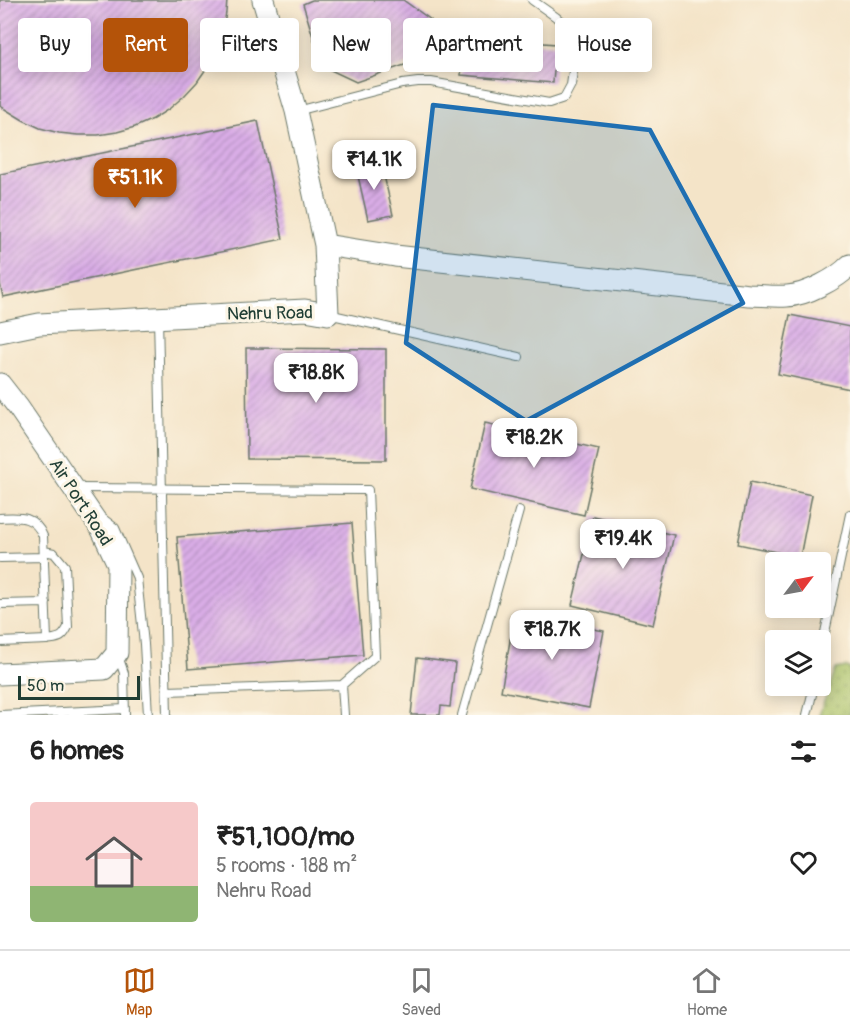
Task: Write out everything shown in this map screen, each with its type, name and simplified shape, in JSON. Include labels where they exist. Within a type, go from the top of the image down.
[{"type":"street","name":"Nehru Road","points":[[0,332],[39,324],[158,317],[305,310],[328,314],[325,245],[297,111],[263,0]]},
{"type":"street","points":[[325,245],[395,256],[749,295],[790,296],[816,288],[842,273],[850,265]]},
{"type":"street","name":"Air Port Road","points":[[0,384],[102,530],[118,564],[117,653]]},
{"type":"street","points":[[0,674],[104,669],[117,653]]},
{"type":"lane","points":[[297,111],[418,82],[431,82],[549,103],[564,98],[571,85],[577,44],[570,30],[556,16],[532,0]]},
{"type":"lane","points":[[328,314],[519,357]]},
{"type":"lane","points":[[158,317],[167,715]]},
{"type":"lane","points":[[80,497],[162,488],[368,490],[375,657],[342,685],[167,691]]},
{"type":"lane","points":[[80,497],[116,528],[137,578],[148,715]]},
{"type":"lane","points":[[462,715],[519,512]]},
{"type":"lane","points":[[825,630],[850,514]]},
{"type":"lane","points":[[0,518],[20,517],[35,523],[43,536],[47,640]]},
{"type":"lane","points":[[0,558],[54,553],[64,566],[68,627],[61,638],[0,642]]},
{"type":"lane","points":[[0,604],[46,603]]},
{"type":"lane","points":[[0,715],[125,712],[124,673],[117,653]]},
{"type":"lane","points":[[342,685],[345,715]]},
{"type":"lane","points":[[807,715],[812,696]]},
{"type":"highlighted area","points":[[433,105],[650,130],[743,303],[526,421],[406,343]]},
{"type":"green space","points":[[847,667],[850,669],[850,715],[819,715],[826,696],[831,696],[831,683],[836,669]]},
{"type":"building","points":[[0,0],[227,0],[225,18],[200,18],[200,72],[204,72],[184,96],[153,119],[117,132],[78,135],[40,128],[0,106]]},
{"type":"building","points":[[312,0],[403,0],[428,18],[403,18],[403,66],[391,70],[391,18],[311,18],[311,30],[303,4]]},
{"type":"building","points":[[543,43],[555,44],[553,83],[461,75],[461,72],[543,72]]},
{"type":"building","points":[[335,72],[385,72],[356,82]]},
{"type":"building","points":[[258,121],[283,239],[3,297],[0,284],[0,174]]},
{"type":"building","points":[[381,162],[393,215],[368,220],[356,167]]},
{"type":"building","points":[[790,315],[850,327],[850,389],[778,374]]},
{"type":"building","points":[[246,348],[386,349],[386,460],[247,459]]},
{"type":"building","points":[[485,423],[599,449],[584,515],[470,489]]},
{"type":"building","points":[[750,482],[812,495],[801,552],[776,552],[738,544]]},
{"type":"building","points":[[593,516],[674,535],[653,625],[572,605]]},
{"type":"building","points":[[352,523],[363,655],[188,669],[177,537]]},
{"type":"building","points":[[515,613],[604,631],[589,708],[501,691]]},
{"type":"building","points":[[417,658],[455,663],[450,707],[441,706],[440,715],[411,715]]}]
